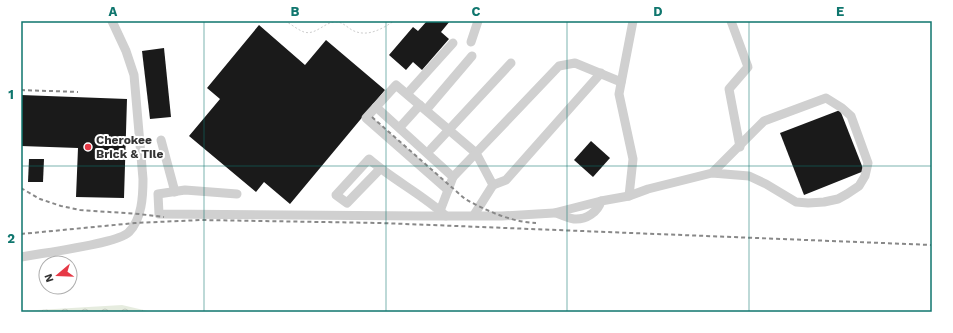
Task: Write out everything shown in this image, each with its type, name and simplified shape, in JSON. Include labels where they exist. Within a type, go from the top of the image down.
[{"type":"street","points":[[21,257],[98,244],[124,236],[130,232],[134,224],[141,205],[143,179],[134,75],[126,51],[112,21]]},
{"type":"street","points":[[472,42],[478,21]]},
{"type":"street","points":[[629,196],[632,159],[619,94],[632,21]]},
{"type":"street","points":[[731,21],[748,67],[728,90],[740,147]]},
{"type":"street","points":[[407,94],[453,43]]},
{"type":"street","points":[[401,126],[423,108],[472,56]]},
{"type":"street","points":[[431,149],[511,63]]},
{"type":"street","points":[[443,213],[448,190],[453,177],[559,66],[575,63],[621,82]]},
{"type":"street","points":[[474,216],[493,185],[506,180],[601,74]]},
{"type":"street","points":[[448,190],[366,118],[396,85],[476,153],[493,185]]},
{"type":"street","points":[[237,194],[185,190],[158,194],[159,214],[443,213],[474,216],[502,216],[554,213],[601,201],[629,196],[648,189],[712,173],[749,176],[766,184],[796,202],[824,202],[848,194],[859,186],[865,176],[868,163],[851,116],[842,108],[826,98],[764,121],[740,147],[712,173]]},
{"type":"street","points":[[376,107],[453,177]]},
{"type":"street","points":[[161,140],[175,192]]},
{"type":"street","points":[[380,168],[347,203],[336,195],[369,159],[433,204],[443,213]]},
{"type":"street","points":[[141,205],[159,207]]},
{"type":"path","points":[[286,21],[305,32],[315,31],[330,22],[340,22],[355,31],[366,34],[384,28],[394,21]]},
{"type":"green space","points":[[122,305],[152,312],[21,312],[21,311]]},
{"type":"building","points":[[427,21],[450,21],[441,32],[449,39],[422,70],[413,62],[406,70],[389,55],[413,27],[418,31]]},
{"type":"building","points":[[259,25],[305,65],[326,40],[385,90],[290,204],[264,182],[256,192],[189,136],[220,99],[207,88]]},
{"type":"building","points":[[164,48],[171,117],[150,119],[142,51]]},
{"type":"building","name":"Cherokee Brick & Tile","points":[[21,95],[127,99],[124,198],[76,197],[78,148],[21,146]]},
{"type":"building","points":[[840,110],[864,171],[804,195],[780,133]]},
{"type":"building","points":[[591,141],[610,158],[593,177],[574,160]]},
{"type":"building","points":[[29,159],[44,159],[43,182],[28,182]]},
{"type":"railway","points":[[21,90],[78,92]]},
{"type":"railway","points":[[372,117],[465,199],[499,215],[517,221],[536,223]]},
{"type":"railway","points":[[21,188],[40,199],[80,210],[164,217]]},
{"type":"railway","points":[[21,234],[135,223],[201,220],[381,223],[932,245]]},
{"type":"place","name":"Cherokee Brick & Tile","points":[[88,147]]}]
